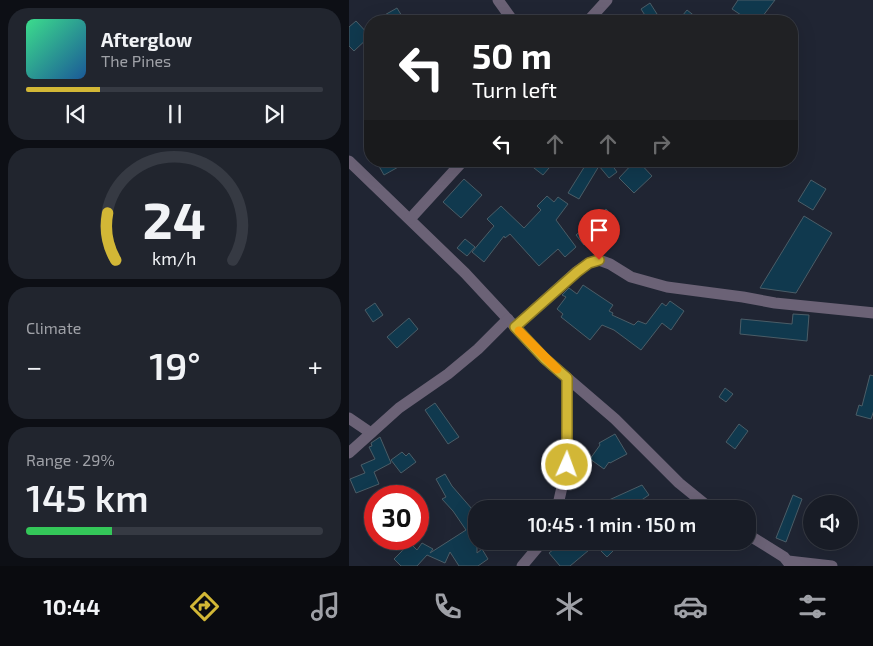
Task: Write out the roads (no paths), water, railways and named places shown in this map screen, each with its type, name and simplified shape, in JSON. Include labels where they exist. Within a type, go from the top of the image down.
[{"type":"street","points":[[498,0],[509,15]]},
{"type":"street","points":[[593,15],[607,0]]},
{"type":"street","points":[[349,161],[410,219],[544,358],[615,419],[679,483],[700,500]]},
{"type":"street","points":[[410,219],[458,167]]},
{"type":"street","points":[[349,454],[399,408],[448,374],[589,263],[599,260],[610,264],[631,277],[667,288],[775,303],[873,313]]},
{"type":"street","points":[[559,500],[567,465],[567,378]]},
{"type":"street","points":[[349,418],[371,434]]},
{"type":"street","points":[[756,539],[776,551],[789,563],[832,566]]},
{"type":"street","points":[[522,566],[535,550]]}]
